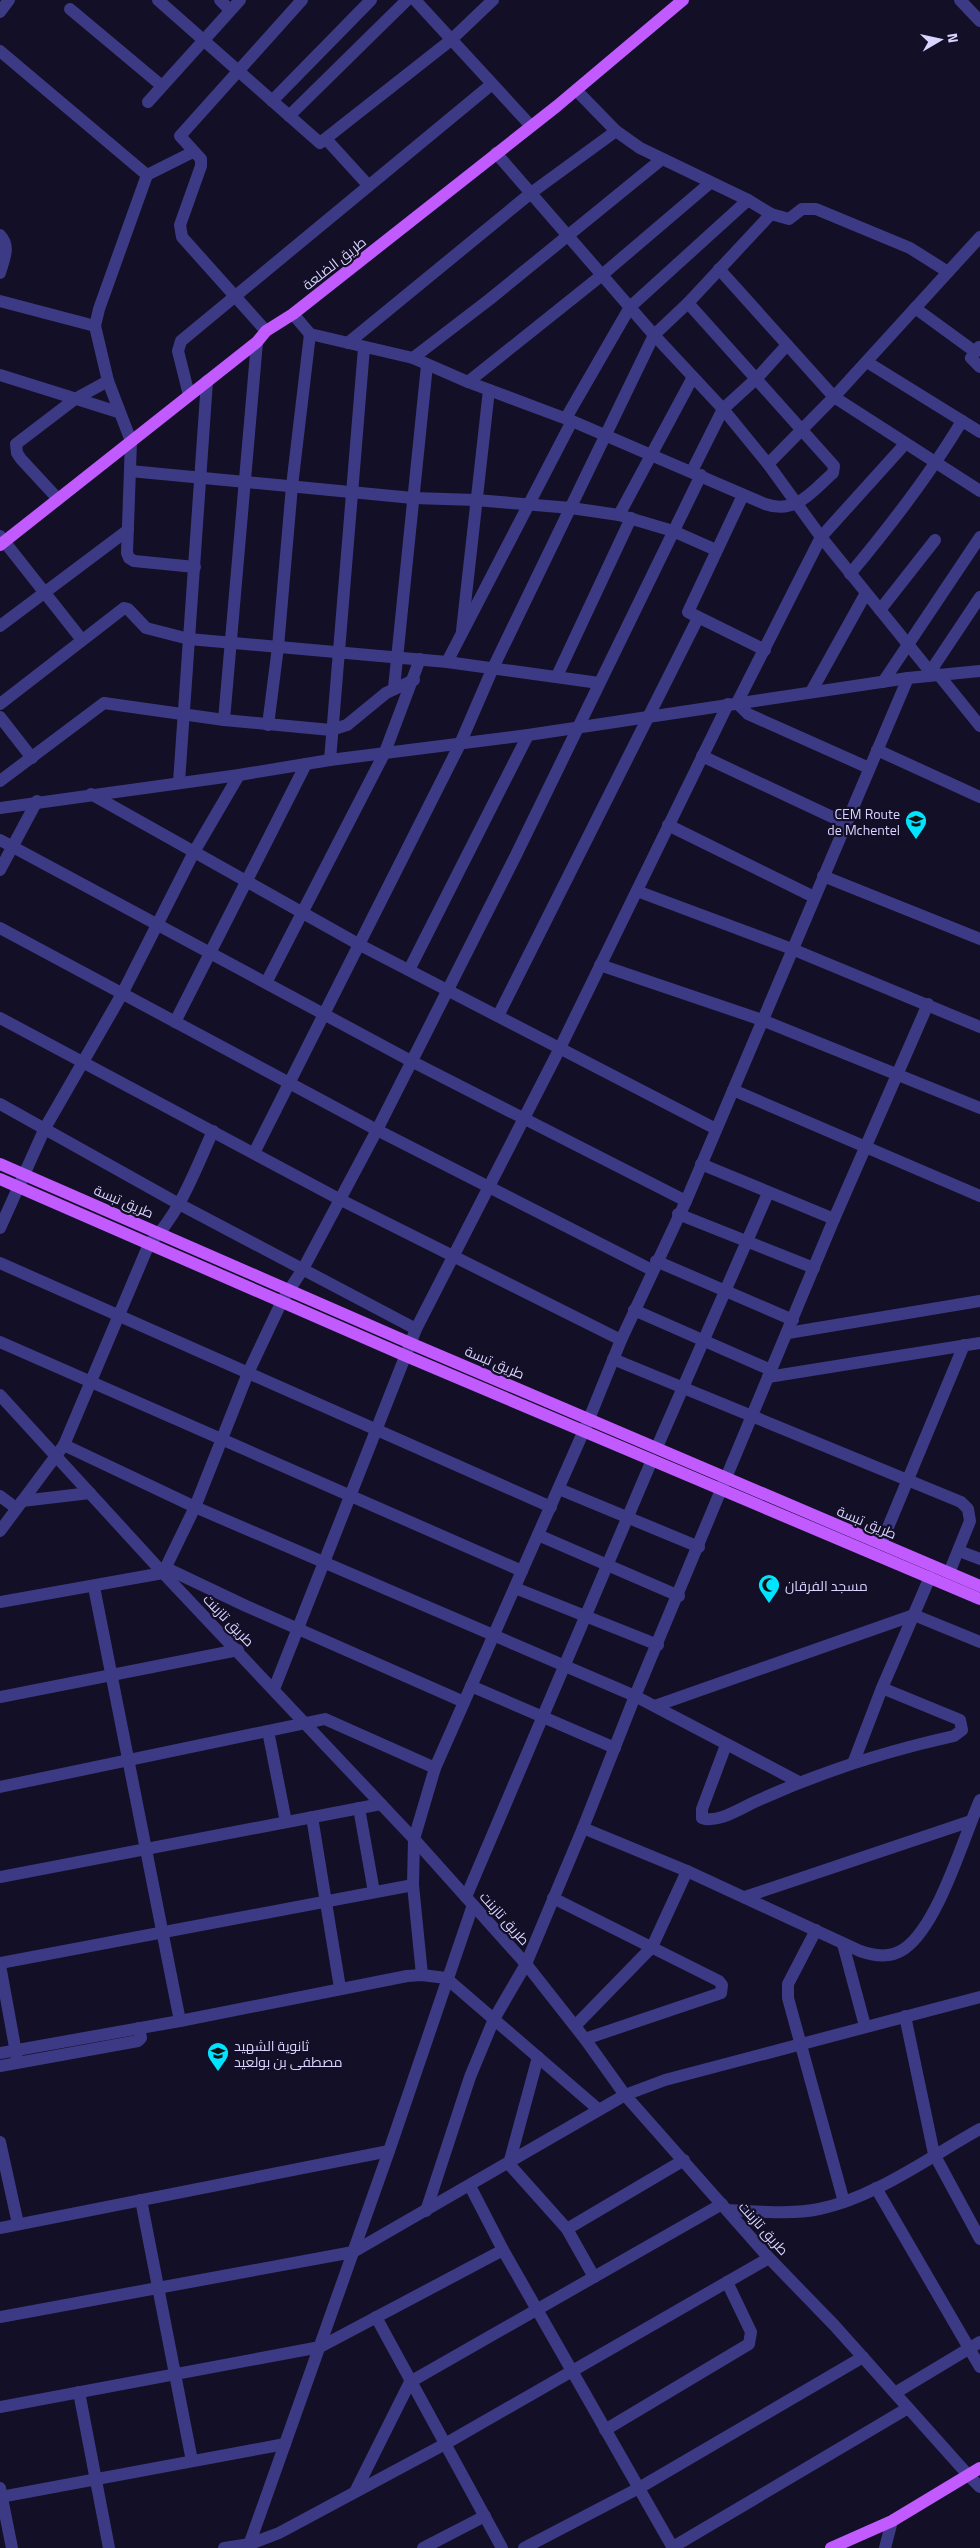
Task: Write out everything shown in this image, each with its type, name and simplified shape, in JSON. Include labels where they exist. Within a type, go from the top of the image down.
[{"type":"main road","name":"طريق الضلعة","points":[[1,541],[58,499],[257,342],[266,331],[293,314],[496,154],[683,0]]},
{"type":"main road","name":"طريق تبسة","points":[[0,1164],[161,1233],[406,1356],[587,1425],[657,1447],[724,1485],[980,1599]]},
{"type":"main road","name":"طريق تبسة","points":[[0,1179],[149,1244],[410,1343],[587,1425],[652,1460],[881,1544],[980,1586]]},
{"type":"main road","points":[[831,2548],[892,2521],[980,2468]]},
{"type":"street","points":[[0,12],[9,0]]},
{"type":"street","points":[[158,0],[319,143],[451,40],[486,2]]},
{"type":"street","points":[[220,0],[230,10]]},
{"type":"street","points":[[148,102],[240,0]]},
{"type":"street","points":[[272,101],[371,0]]},
{"type":"street","points":[[289,116],[407,0]]},
{"type":"street","points":[[415,0],[531,126]]},
{"type":"street","points":[[960,0],[980,21]]},
{"type":"street","points":[[266,331],[182,237],[180,225],[202,166],[201,159],[182,140],[181,133],[238,70],[294,3]]},
{"type":"street","points":[[70,9],[162,86]]},
{"type":"street","points":[[0,51],[147,175]]},
{"type":"street","points":[[190,395],[178,351],[181,340],[236,297],[368,185],[492,84]]},
{"type":"street","points":[[576,90],[616,131],[640,148],[748,200],[770,214],[789,219],[802,209],[816,209],[910,248],[948,272]]},
{"type":"street","points":[[348,343],[531,193],[616,131]]},
{"type":"street","points":[[326,139],[368,185]]},
{"type":"street","points":[[193,152],[147,175],[99,309],[96,326],[108,381],[118,412],[131,441],[127,553],[129,558],[134,561],[195,567]]},
{"type":"street","points":[[496,154],[654,335],[723,409],[768,464],[796,505],[906,645],[980,726]]},
{"type":"street","points":[[413,358],[490,299],[566,235],[613,200],[662,159]]},
{"type":"street","points":[[468,382],[602,275],[710,183]]},
{"type":"street","points":[[447,662],[531,504],[569,419],[630,307],[748,200]]},
{"type":"street","points":[[254,1152],[325,1015],[460,744],[492,670],[654,335],[688,303],[770,214]]},
{"type":"street","points":[[0,235],[6,241],[8,248],[0,273]]},
{"type":"street","points":[[768,464],[867,362],[980,237]]},
{"type":"street","points":[[720,269],[834,397],[980,491]]},
{"type":"street","points":[[0,301],[96,326]]},
{"type":"street","points":[[293,314],[310,334],[413,358],[468,382],[569,419],[774,507],[796,505],[833,473],[834,469],[831,460],[688,303]]},
{"type":"street","points":[[915,308],[977,348],[971,358],[980,367]]},
{"type":"street","points":[[268,725],[278,647],[292,486],[310,334]]},
{"type":"street","points":[[224,720],[257,342]]},
{"type":"street","points":[[165,1570],[195,1507],[248,1373],[285,1295],[302,1269],[377,1130],[580,726],[673,531],[723,409],[757,378],[787,345]]},
{"type":"street","points":[[330,760],[364,348]]},
{"type":"street","points":[[867,362],[980,432]]},
{"type":"street","points":[[394,688],[427,365]]},
{"type":"street","points":[[0,375],[118,412]]},
{"type":"street","points":[[557,676],[651,454],[693,377]]},
{"type":"street","points":[[58,499],[21,459],[17,453],[16,444],[75,399],[108,381]]},
{"type":"street","points":[[179,782],[207,381]]},
{"type":"street","points":[[461,638],[489,390]]},
{"type":"street","points":[[850,574],[889,528],[937,464],[962,421]]},
{"type":"street","points":[[274,1689],[416,1329],[490,1188],[560,1048],[702,756],[765,650],[821,537],[905,444]]},
{"type":"street","points":[[130,471],[246,480],[413,498],[476,500],[571,508],[625,516],[673,531],[716,550]]},
{"type":"street","points":[[743,494],[688,606],[688,612],[765,650]]},
{"type":"street","points":[[0,626],[128,530]]},
{"type":"street","points":[[883,682],[980,537]]},
{"type":"street","points":[[880,610],[936,540]]},
{"type":"street","points":[[1,541],[45,592],[82,640]]},
{"type":"street","points":[[811,692],[866,593]]},
{"type":"street","points":[[933,673],[980,597]]},
{"type":"street","points":[[0,704],[124,608],[128,609],[146,628],[189,639],[420,659],[599,683]]},
{"type":"street","points":[[498,1016],[698,618]]},
{"type":"street","points":[[267,981],[385,752],[414,680],[420,659]]},
{"type":"street","points":[[0,808],[37,801],[238,775],[385,752],[528,735],[933,673],[980,671]]},
{"type":"street","points":[[422,1975],[413,1885],[414,1839],[435,1768],[587,1425],[620,1340],[678,1214],[686,1201],[908,678]]},
{"type":"street","points":[[0,781],[104,703],[224,720],[331,730],[347,725],[394,688],[414,680]]},
{"type":"street","points":[[732,703],[748,714],[869,768]]},
{"type":"street","points":[[0,717],[32,758]]},
{"type":"street","points":[[409,970],[528,735]]},
{"type":"street","points":[[877,750],[980,797]]},
{"type":"street","points":[[702,756],[845,824]]},
{"type":"street","points":[[175,1022],[306,764]]},
{"type":"street","points":[[0,1228],[45,1128],[122,994],[194,852],[238,775]]},
{"type":"street","points":[[91,794],[360,945],[716,1129]]},
{"type":"street","points":[[0,870],[37,801]]},
{"type":"street","points":[[668,825],[814,897]]},
{"type":"street","points":[[0,840],[267,981],[325,1015],[411,1061],[686,1201]]},
{"type":"street","points":[[823,876],[980,939]]},
{"type":"street","points":[[637,891],[792,949],[980,1027]]},
{"type":"street","points":[[0,928],[377,1130],[490,1188],[654,1266],[724,1290],[793,1320]]},
{"type":"street","points":[[600,965],[762,1020],[980,1108]]},
{"type":"street","points":[[426,2210],[470,2077],[494,2019],[526,1964],[834,1218],[928,1004]]},
{"type":"street","points":[[0,1018],[339,1199],[620,1340]]},
{"type":"street","points":[[733,1090],[980,1196]]},
{"type":"street","points":[[0,1104],[179,1204],[416,1329]]},
{"type":"street","points":[[0,1531],[64,1445],[149,1244],[161,1233],[179,1204],[213,1131]]},
{"type":"street","points":[[701,1164],[768,1193],[834,1218]]},
{"type":"street","points":[[657,1447],[768,1193]]},
{"type":"street","points":[[678,1214],[814,1268]]},
{"type":"street","points":[[0,1263],[551,1507]]},
{"type":"street","points":[[788,1333],[980,1301]]},
{"type":"street","points":[[634,1310],[770,1374],[980,1343]]},
{"type":"street","points":[[0,1342],[522,1571]]},
{"type":"street","points":[[881,1544],[964,1346]]},
{"type":"street","points":[[614,1359],[960,1502],[968,1509],[970,1521],[949,1573]]},
{"type":"street","name":"طريق تازبنت","points":[[2,1403],[165,1570],[470,1901],[526,1964],[585,2039],[625,2095],[770,2258],[863,2357],[980,2487]]},
{"type":"street","points":[[64,1445],[195,1507],[636,1696],[799,1782]]},
{"type":"street","points":[[251,2546],[285,2444],[389,2151],[470,1901],[541,1718],[652,1460]]},
{"type":"street","points":[[559,1489],[699,1547]]},
{"type":"street","points":[[0,1496],[19,1505],[90,1493]]},
{"type":"street","points":[[538,1536],[679,1596]]},
{"type":"street","points":[[959,1551],[980,1559]]},
{"type":"street","points":[[0,1602],[94,1587],[165,1570],[464,1702]]},
{"type":"street","points":[[854,1761],[882,1688],[930,1578]]},
{"type":"street","points":[[94,1587],[180,2021]]},
{"type":"street","points":[[515,1588],[658,1645]]},
{"type":"street","points":[[655,1706],[914,1615],[980,1642]]},
{"type":"street","points":[[0,1697],[238,1650]]},
{"type":"street","points":[[471,1686],[541,1718],[615,1748]]},
{"type":"street","points":[[726,1745],[702,1809],[702,1818],[707,1820],[727,1814],[799,1782],[854,1761],[954,1736],[962,1730],[960,1720],[882,1688]]},
{"type":"street","points":[[0,1787],[130,1762],[325,1720],[335,1722],[435,1768]]},
{"type":"street","points":[[268,1732],[286,1822]]},
{"type":"street","points":[[583,1828],[687,1871],[843,1944],[871,1955],[884,1955],[895,1954],[913,1942],[932,1914],[980,1800]]},
{"type":"street","points":[[0,1877],[381,1804]]},
{"type":"street","points":[[358,1808],[374,1892]]},
{"type":"street","points":[[312,1817],[340,1988]]},
{"type":"street","points":[[745,1897],[970,1821]]},
{"type":"street","points":[[575,2026],[652,1947],[687,1871]]},
{"type":"street","points":[[17,2056],[0,1964],[326,1900],[413,1885]]},
{"type":"street","points":[[553,1898],[719,1981],[723,1989],[721,1993],[585,2039]]},
{"type":"street","points":[[816,1930],[788,1984],[788,1998],[844,2202]]},
{"type":"street","points":[[843,1944],[865,2026]]},
{"type":"street","points":[[0,2066],[17,2056],[139,2028],[340,1988],[422,1975],[446,1978],[598,2109]]},
{"type":"street","points":[[0,2317],[353,2252],[509,2164],[598,2109],[625,2095],[665,2080],[980,1997]]},
{"type":"street","points":[[906,2016],[934,2154],[980,2239]]},
{"type":"street","points":[[0,2053],[17,2056]]},
{"type":"street","points":[[509,2164],[538,2057]]},
{"type":"street","points":[[355,2492],[410,2382],[594,2277],[725,2207],[784,2212],[818,2209],[844,2202],[876,2188],[980,2128]]},
{"type":"street","points":[[0,2146],[18,2224]]},
{"type":"street","points":[[0,2228],[389,2151]]},
{"type":"street","points":[[566,2229],[684,2160]]},
{"type":"street","points":[[509,2164],[566,2229],[594,2277]]},
{"type":"street","points":[[470,2186],[503,2250],[571,2372],[673,2547],[908,2408]]},
{"type":"street","points":[[876,2188],[980,2367]]},
{"type":"street","points":[[141,2200],[192,2461]]},
{"type":"street","points":[[0,2407],[320,2347],[503,2250]]},
{"type":"street","points":[[224,2548],[251,2546],[278,2533],[445,2444],[770,2258]]},
{"type":"street","points":[[605,2430],[749,2344],[751,2332],[727,2282]]},
{"type":"street","points":[[376,2317],[502,2548]]},
{"type":"street","points":[[895,2393],[980,2342]]},
{"type":"street","points":[[524,2548],[639,2488],[863,2357]]},
{"type":"street","points":[[79,2392],[109,2548]]},
{"type":"street","points":[[12,2548],[1,2494],[96,2480],[285,2444]]},
{"type":"street","points":[[423,2548],[485,2516]]},
{"type":"street","points":[[885,2548],[892,2521]]},
{"type":"place","name":"CEM Route de Mchentel","points":[[916,840]]},
{"type":"place","name":"مسجد الفرقان","points":[[769,1604]]},
{"type":"place","name":"ثانوية الشهيد مصطفى بن بولعيد","points":[[218,2072]]}]
